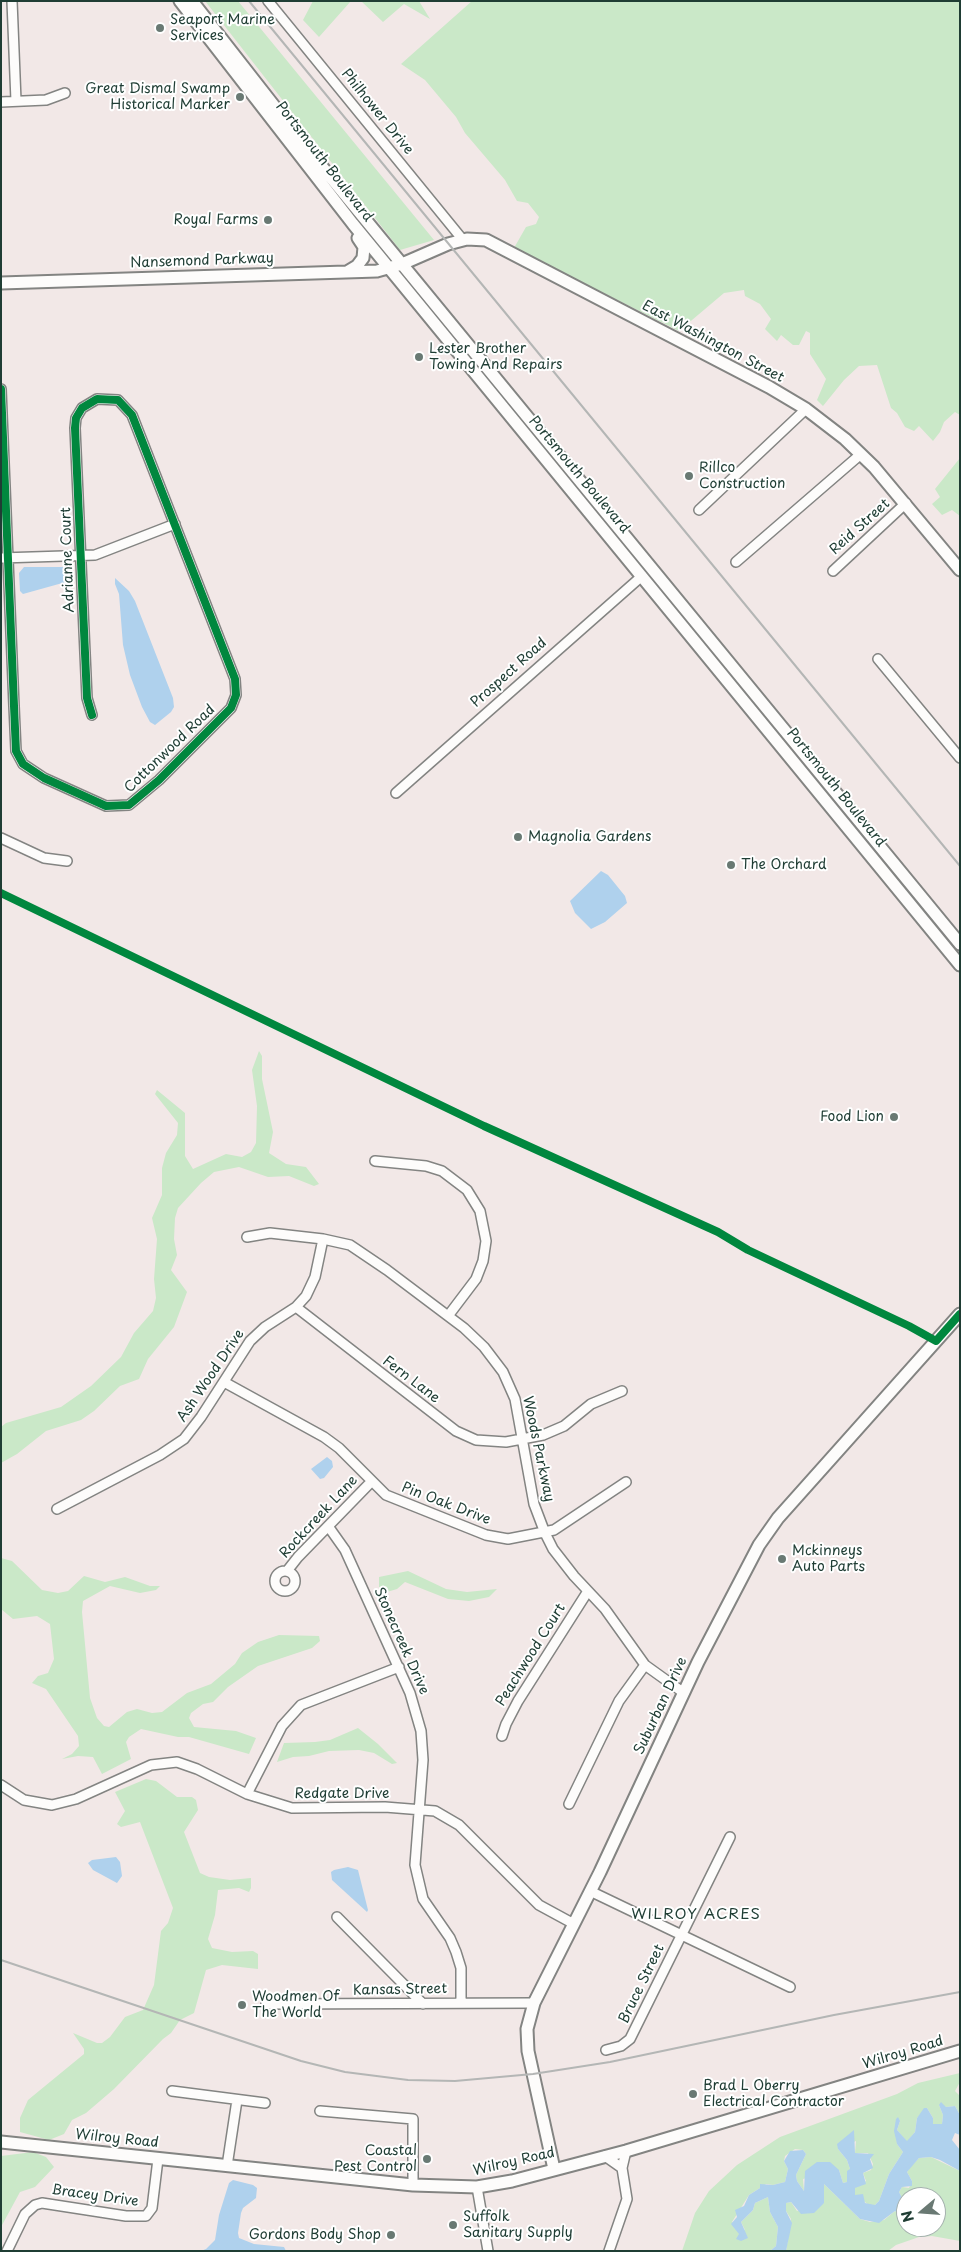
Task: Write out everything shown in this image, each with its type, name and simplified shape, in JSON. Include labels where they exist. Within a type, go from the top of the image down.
[{"type":"main road","name":"Portsmouth Boulevard","points":[[180,1],[389,269],[960,965]]},
{"type":"main road","name":"Portsmouth Boulevard","points":[[192,1],[314,157],[960,944]]},
{"type":"main road","points":[[335,201],[348,226],[364,248],[361,262],[347,272]]},
{"type":"main road","name":"East Washington Street","points":[[402,264],[463,240],[478,239],[494,242],[806,409],[861,454],[956,557],[960,570]]},
{"type":"main road","name":"Nansemond Parkway","points":[[1,283],[347,272],[389,269],[402,264]]},
{"type":"main road","name":"Suburban Drive","points":[[554,2169],[528,2051],[527,2029],[534,2003],[590,1891],[684,1693],[748,1565],[766,1534],[960,1314]]},
{"type":"main road","name":"Wilroy Road","points":[[1,2142],[413,2186],[477,2187],[512,2181],[626,2151],[960,2051]]},
{"type":"street","points":[[12,1],[16,101]]},
{"type":"street","name":"Philhower Drive","points":[[268,1],[463,240]]},
{"type":"street","points":[[1,102],[46,100],[65,94]]},
{"type":"street","name":"Cottonwood Road","points":[[1,389],[5,558],[16,751],[27,769],[44,778],[106,806],[122,807],[134,803],[142,796],[231,708],[236,695],[232,671],[128,409],[118,400],[104,398],[92,401],[84,406]]},
{"type":"street","name":"Adrianne Court","points":[[84,406],[76,418],[75,428],[87,698],[92,715]]},
{"type":"street","points":[[699,510],[806,409]]},
{"type":"street","points":[[546,459],[556,450]]},
{"type":"street","points":[[736,562],[861,454]]},
{"type":"street","name":"Reid Street","points":[[833,570],[906,503]]},
{"type":"street","points":[[5,558],[105,552],[175,524]]},
{"type":"street","name":"Prospect Road","points":[[396,793],[654,571]]},
{"type":"street","points":[[878,660],[960,758]]},
{"type":"street","points":[[746,702],[755,694]]},
{"type":"street","points":[[836,812],[846,804]]},
{"type":"street","points":[[1,838],[44,858],[67,861]]},
{"type":"street","points":[[375,1161],[426,1166],[442,1171],[460,1183],[480,1211],[485,1229],[483,1261],[476,1279],[448,1316]]},
{"type":"street","name":"Woods Parkway","points":[[247,1238],[270,1233],[340,1242],[360,1251],[476,1338],[503,1372],[515,1399],[534,1504],[545,1533],[560,1559],[605,1609],[645,1665],[684,1693]]},
{"type":"street","name":"Ash Wood Drive","points":[[57,1509],[176,1446],[190,1433],[257,1333],[296,1307],[306,1296],[315,1277],[323,1239]]},
{"type":"street","name":"Fern Lane","points":[[296,1307],[456,1431],[487,1442],[523,1440],[558,1429],[591,1404],[622,1391]]},
{"type":"street","name":"Pin Oak Drive","points":[[224,1382],[324,1437],[386,1495],[399,1502],[486,1535],[508,1539],[545,1533],[563,1526],[626,1482]]},
{"type":"street","name":"Rockcreek Lane","points":[[287,1571],[298,1557],[371,1482]]},
{"type":"street","name":"Stonecreek Drive","points":[[328,1526],[345,1550],[399,1667],[410,1693],[421,1731],[423,1760],[414,1852],[417,1881],[423,1899],[450,1938],[456,1952],[461,1968],[461,2003]]},
{"type":"street","name":"Peachwood Court","points":[[502,1736],[518,1701],[588,1591]]},
{"type":"street","points":[[569,1804],[619,1701],[645,1665]]},
{"type":"street","points":[[246,1794],[282,1726],[301,1705],[399,1667]]},
{"type":"street","name":"Redgate Drive","points":[[1,1785],[32,1803],[52,1805],[76,1799],[151,1765],[172,1762],[197,1769],[246,1794],[292,1808],[419,1808],[434,1811],[459,1825],[534,1900],[548,1911],[574,1924]]},
{"type":"street","name":"Bruce Street","points":[[606,2050],[621,2046],[630,2038],[730,1837]]},
{"type":"street","points":[[590,1891],[790,1987]]},
{"type":"street","points":[[337,1917],[423,2004]]},
{"type":"street","name":"Kansas Street","points":[[266,2004],[534,2003]]},
{"type":"street","points":[[172,2091],[265,2103]]},
{"type":"street","points":[[226,2166],[237,2100]]},
{"type":"street","points":[[320,2111],[413,2119],[413,2186]]},
{"type":"street","points":[[609,2251],[627,2200],[622,2168],[626,2151]]},
{"type":"street","points":[[605,2156],[622,2168]]},
{"type":"street","name":"Bracey Drive","points":[[7,2251],[25,2214],[35,2205],[42,2203],[126,2216],[146,2216],[152,2208],[158,2159]]},
{"type":"street","points":[[477,2187],[488,2251]]},
{"type":"green space","points":[[205,1],[238,1],[434,240],[400,250]]},
{"type":"green space","points":[[313,1],[351,1],[319,37],[303,20]]},
{"type":"green space","points":[[361,1],[419,1],[430,19],[404,4],[383,22]]},
{"type":"green space","points":[[472,1],[960,1],[960,415],[955,412],[944,422],[940,432],[933,441],[919,426],[914,431],[905,427],[897,413],[891,408],[877,365],[859,366],[844,380],[823,406],[817,400],[826,379],[810,354],[810,333],[806,331],[799,345],[793,345],[781,335],[777,341],[765,329],[771,319],[760,304],[745,296],[744,290],[724,293],[679,331],[514,248],[526,227],[536,224],[539,217],[528,203],[517,201],[505,180],[465,133],[456,117],[425,80],[401,64]]},
{"type":"green space","points":[[960,458],[960,516],[952,510],[942,515],[932,504],[940,497],[935,489]]},
{"type":"green space","points":[[259,1051],[262,1056],[262,1079],[273,1132],[269,1153],[286,1164],[306,1167],[319,1184],[314,1186],[289,1176],[268,1177],[239,1167],[214,1172],[201,1183],[178,1208],[175,1218],[174,1239],[177,1255],[171,1270],[187,1292],[174,1327],[148,1359],[139,1379],[120,1386],[94,1411],[81,1420],[46,1431],[17,1454],[1,1463],[1,1427],[6,1423],[61,1407],[91,1386],[121,1357],[134,1333],[153,1311],[156,1298],[154,1279],[157,1239],[152,1218],[162,1195],[162,1168],[166,1153],[177,1135],[178,1123],[155,1094],[157,1090],[185,1113],[185,1156],[193,1169],[226,1154],[242,1157],[251,1152],[256,1143],[257,1106],[252,1070]]},
{"type":"green space","points":[[1,1558],[12,1561],[42,1590],[58,1593],[68,1591],[84,1576],[105,1582],[125,1577],[150,1586],[160,1586],[156,1590],[140,1593],[110,1586],[83,1601],[82,1612],[90,1698],[97,1718],[104,1726],[109,1727],[127,1712],[137,1709],[152,1713],[162,1712],[187,1693],[211,1684],[235,1664],[242,1653],[258,1642],[279,1635],[319,1636],[320,1641],[312,1648],[258,1666],[228,1687],[213,1702],[203,1704],[191,1713],[189,1718],[194,1727],[236,1731],[256,1738],[249,1754],[189,1737],[178,1737],[141,1729],[129,1737],[126,1742],[131,1759],[102,1774],[93,1757],[78,1756],[62,1759],[72,1754],[79,1746],[78,1736],[46,1689],[32,1683],[38,1676],[48,1673],[54,1659],[50,1624],[37,1616],[13,1619],[1,1609]]},
{"type":"green space","points":[[408,1571],[446,1589],[467,1592],[497,1589],[489,1597],[469,1601],[448,1599],[405,1582],[397,1589],[387,1592],[379,1587],[379,1577]]},
{"type":"green space","points":[[358,1728],[397,1763],[392,1764],[374,1753],[359,1750],[329,1751],[309,1756],[293,1757],[277,1762],[284,1743],[330,1740]]},
{"type":"green space","points":[[146,1779],[156,1781],[177,1797],[192,1797],[196,1800],[198,1810],[184,1832],[200,1873],[209,1877],[230,1880],[251,1878],[249,1892],[239,1888],[218,1890],[215,1915],[208,1939],[212,1948],[232,1952],[253,1951],[258,1954],[258,1969],[222,1965],[206,1970],[194,2013],[180,2020],[171,2033],[114,2089],[86,2113],[72,2120],[64,2134],[49,2140],[20,2132],[20,2118],[28,2100],[84,2054],[84,2049],[73,2033],[97,2043],[102,2043],[110,2037],[125,2017],[143,2010],[154,1985],[161,1931],[168,1923],[173,1908],[140,1822],[121,1827],[117,1824],[125,1811],[115,1792]]},
{"type":"green space","points":[[960,2073],[960,2082],[955,2091],[960,2096],[960,2115],[955,2106],[946,2107],[939,2105],[943,2115],[942,2124],[938,2126],[933,2124],[933,2118],[927,2108],[917,2118],[915,2132],[907,2142],[897,2130],[900,2121],[896,2119],[897,2144],[903,2152],[889,2174],[879,2201],[875,2205],[869,2205],[855,2195],[854,2188],[866,2181],[863,2173],[871,2170],[873,2164],[868,2153],[855,2153],[856,2141],[838,2149],[847,2160],[850,2169],[847,2182],[843,2183],[839,2170],[803,2179],[804,2191],[797,2181],[796,2175],[806,2154],[803,2150],[795,2149],[785,2156],[784,2161],[788,2169],[785,2182],[773,2185],[766,2184],[749,2195],[732,2222],[745,2230],[741,2222],[753,2210],[755,2203],[768,2197],[770,2212],[778,2227],[776,2246],[770,2251],[682,2251],[695,2213],[709,2191],[737,2165],[780,2137],[897,2094],[918,2083]]},
{"type":"green space","points":[[33,2152],[46,2157],[54,2167],[35,2187],[20,2192],[1,2227],[1,2156]]},
{"type":"green space","points":[[931,2157],[960,2171],[960,2241],[938,2237],[946,2237],[946,2187],[909,2187],[912,2181],[907,2172],[919,2158]]},
{"type":"green space","points":[[824,2184],[860,2219],[870,2222],[884,2220],[895,2211],[896,2237],[919,2237],[896,2245],[888,2251],[786,2251],[791,2219],[786,2211],[786,2203],[791,2202],[797,2211],[824,2200]]},
{"type":"water","points":[[24,567],[67,567],[71,571],[71,578],[66,582],[23,594],[20,591],[19,573]]},
{"type":"water","points":[[115,578],[129,591],[135,601],[173,698],[174,707],[171,712],[155,725],[150,722],[142,707],[130,675],[123,645],[119,594]]},
{"type":"water","points":[[601,871],[608,875],[625,896],[627,903],[605,922],[591,929],[575,913],[570,901]]},
{"type":"water","points":[[327,1457],[332,1461],[333,1467],[324,1478],[320,1479],[311,1469]]},
{"type":"water","points":[[116,1857],[120,1862],[122,1876],[117,1883],[93,1870],[88,1863],[92,1860]]},
{"type":"water","points":[[348,1867],[358,1870],[367,1912],[332,1880],[331,1872]]},
{"type":"water","points":[[941,2102],[946,2107],[955,2106],[960,2115],[960,2135],[955,2133],[952,2140],[960,2150],[960,2171],[931,2157],[919,2158],[907,2172],[912,2181],[912,2186],[896,2187],[896,2212],[879,2223],[860,2219],[824,2184],[824,2203],[814,2213],[801,2214],[791,2202],[786,2203],[786,2211],[792,2223],[786,2251],[770,2251],[776,2246],[778,2227],[770,2212],[768,2197],[755,2203],[753,2210],[741,2222],[748,2238],[741,2241],[736,2239],[739,2234],[731,2224],[737,2217],[735,2210],[744,2206],[749,2195],[760,2188],[760,2184],[773,2185],[785,2182],[788,2169],[784,2161],[790,2151],[803,2150],[806,2154],[796,2175],[797,2181],[804,2191],[805,2171],[817,2162],[830,2162],[839,2170],[843,2183],[847,2182],[847,2171],[850,2169],[837,2144],[854,2130],[855,2153],[874,2154],[870,2159],[873,2168],[863,2173],[866,2184],[855,2188],[855,2195],[863,2194],[865,2203],[875,2205],[879,2201],[889,2174],[903,2152],[897,2144],[894,2131],[896,2119],[898,2117],[900,2121],[897,2130],[907,2141],[915,2132],[917,2118],[924,2108],[927,2108],[933,2118],[933,2124],[942,2124],[943,2115],[939,2105]]},
{"type":"water","points":[[233,2180],[253,2185],[257,2188],[256,2198],[243,2208],[241,2213],[239,2238],[254,2244],[284,2247],[286,2251],[201,2251],[206,2249],[215,2240],[219,2215],[229,2183]]},
{"type":"railway","points":[[249,1],[960,866]]},
{"type":"railway","points":[[1,1960],[301,2061],[345,2072],[408,2080],[455,2081],[533,2074],[610,2062],[834,2015],[960,1992]]},
{"type":"cycle path","points":[[1,389],[16,751],[23,764],[44,778],[106,806],[129,805],[159,780],[231,708],[236,695],[235,679],[132,415],[118,400],[97,399],[82,408],[76,418],[75,428],[87,698],[92,715]]},
{"type":"cycle path","points":[[1,893],[484,1126],[718,1232],[748,1250],[909,1326],[936,1341],[960,1314]]},
{"type":"place","name":"Seaport Marine Services","points":[[160,28]]},
{"type":"place","name":"Great Dismal Swamp Historical Marker","points":[[240,97]]},
{"type":"place","name":"Royal Farms","points":[[268,220]]},
{"type":"place","name":"Lester Brother Towing And Repairs","points":[[419,357]]},
{"type":"place","name":"Rillco Construction","points":[[689,476]]},
{"type":"place","name":"Magnolia Gardens","points":[[518,837]]},
{"type":"place","name":"The Orchard","points":[[731,865]]},
{"type":"place","name":"Food Lion","points":[[894,1117]]},
{"type":"place","name":"Mckinneys Auto Parts","points":[[782,1559]]},
{"type":"place","name":"Woodmen Of The World","points":[[242,2005]]},
{"type":"place","name":"Brad L Oberry Electrical Contractor","points":[[693,2094]]},
{"type":"place","name":"Coastal Pest Control","points":[[427,2159]]},
{"type":"place","name":"Suffolk Sanitary Supply","points":[[453,2225]]},
{"type":"place","name":"Gordons Body Shop","points":[[391,2235]]},
{"type":"district","name":"WILROY ACRES","points":[[696,1915]]}]
